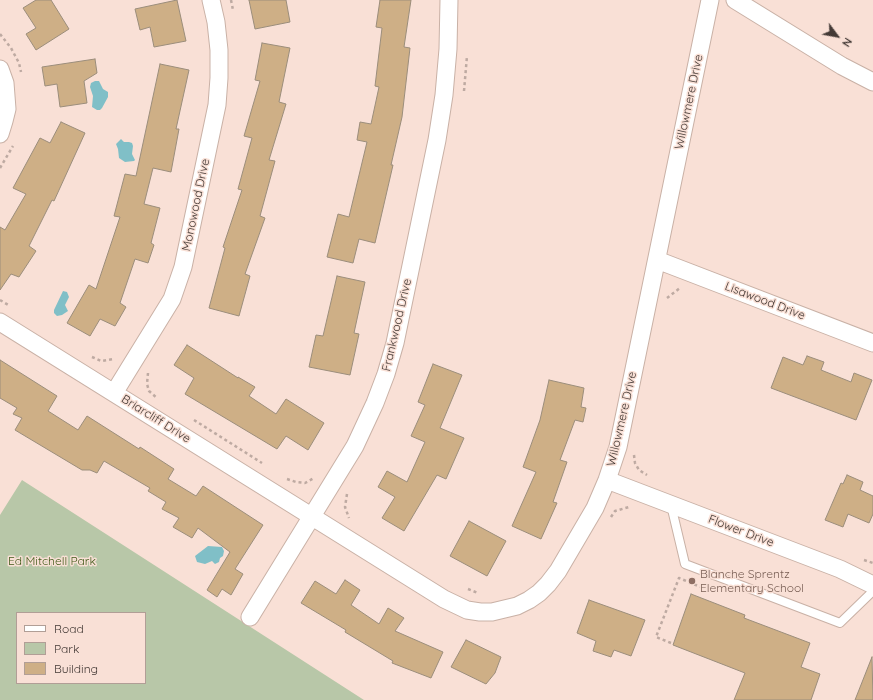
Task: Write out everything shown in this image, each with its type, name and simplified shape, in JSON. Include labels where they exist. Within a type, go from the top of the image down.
[{"type":"street","name":"Monowood Drive","points":[[114,393],[164,314],[174,294],[183,267],[216,106],[219,78],[219,50],[216,22],[211,0]]},
{"type":"street","name":"Frankwood Drive","points":[[250,617],[359,439],[376,403],[395,343],[439,132],[448,49],[449,0]]},
{"type":"street","name":"Willowmere Drive","points":[[312,517],[444,599],[467,610],[492,612],[511,608],[529,600],[548,584],[579,538],[595,508],[607,480],[618,447],[710,0]]},
{"type":"street","points":[[735,0],[842,66],[873,82]]},
{"type":"street","points":[[0,69],[5,83],[7,109],[0,134]]},
{"type":"street","name":"Lisawood Drive","points":[[657,260],[873,343]]},
{"type":"street","name":"Briarcliff Drive","points":[[0,322],[312,517]]},
{"type":"street","name":"Flower Drive","points":[[607,480],[840,569],[873,585]]},
{"type":"lane","points":[[671,504],[685,564],[840,623],[873,591]]},
{"type":"path","points":[[231,0],[234,14]]},
{"type":"path","points":[[463,94],[467,48]]},
{"type":"path","points":[[666,304],[668,297],[675,291],[681,287],[686,287]]},
{"type":"path","points":[[0,300],[14,308]]},
{"type":"path","points":[[86,354],[101,361],[115,358]]},
{"type":"path","points":[[149,370],[147,374],[147,384],[149,391],[162,400]]},
{"type":"path","points":[[187,416],[264,464]]},
{"type":"path","points":[[634,453],[639,470],[654,478]]},
{"type":"path","points":[[282,475],[296,482],[305,483],[318,474]]},
{"type":"path","points":[[350,489],[347,495],[345,507],[348,517],[353,520]]},
{"type":"path","points":[[608,521],[615,512],[621,509]]},
{"type":"path","points":[[860,558],[873,563]]},
{"type":"path","points":[[671,643],[656,638],[679,578],[703,588]]},
{"type":"path","points":[[463,588],[481,593]]},
{"type":"green space","name":"Ed Mitchell Park","points":[[22,480],[364,700],[0,700],[0,515]]},
{"type":"water","points":[[99,81],[103,89],[108,92],[108,97],[100,110],[92,107],[93,96],[90,87],[91,83]]},
{"type":"water","points":[[121,139],[124,142],[132,143],[132,154],[135,160],[134,161],[125,162],[119,158],[116,144]]},
{"type":"water","points":[[63,291],[67,292],[69,297],[65,305],[68,311],[57,316],[54,313],[54,310]]},
{"type":"water","points":[[208,546],[222,547],[224,551],[223,556],[220,558],[219,562],[215,564],[212,561],[205,564],[197,562],[195,556]]},
{"type":"building","points":[[36,0],[51,0],[69,29],[36,50],[26,34],[36,28],[23,8]]},
{"type":"building","points":[[177,0],[186,41],[154,47],[150,27],[140,30],[135,9]]},
{"type":"building","points":[[249,0],[286,0],[290,22],[255,29]]},
{"type":"building","points":[[380,0],[411,0],[404,47],[410,48],[402,117],[391,165],[393,165],[375,243],[359,239],[353,263],[327,257],[338,214],[349,217],[367,142],[357,140],[360,122],[371,124],[379,87],[375,86],[382,28],[376,27]]},
{"type":"building","points":[[262,43],[290,48],[279,102],[286,104],[269,160],[275,161],[260,216],[265,218],[245,274],[250,276],[239,316],[209,308],[225,248],[223,247],[242,190],[238,189],[252,138],[244,136],[260,81],[255,80]]},
{"type":"building","points":[[95,59],[97,73],[84,81],[87,103],[60,107],[57,84],[45,86],[42,67]]},
{"type":"building","points":[[160,64],[189,70],[176,129],[179,129],[171,172],[153,168],[144,204],[160,208],[151,243],[154,245],[148,263],[135,259],[120,303],[126,307],[115,326],[100,319],[90,336],[67,323],[89,285],[96,289],[120,217],[114,216],[125,174],[136,176]]},
{"type":"building","points":[[61,122],[85,133],[54,201],[52,200],[29,246],[36,251],[19,277],[11,274],[0,290],[0,227],[5,230],[26,194],[13,188],[40,138],[50,143]]},
{"type":"building","points":[[337,276],[365,282],[354,333],[359,334],[350,375],[309,367],[316,335],[323,336]]},
{"type":"building","points":[[187,345],[238,378],[255,387],[249,396],[276,414],[286,399],[324,423],[308,450],[286,436],[277,449],[185,394],[194,378],[174,365]]},
{"type":"building","points":[[807,356],[824,362],[821,370],[851,382],[854,373],[872,380],[856,420],[771,388],[783,357],[803,365]]},
{"type":"building","points":[[0,360],[57,396],[48,411],[78,430],[87,416],[174,469],[168,479],[196,496],[203,486],[263,525],[235,569],[243,574],[231,595],[222,589],[217,597],[207,590],[230,552],[198,528],[192,538],[173,527],[179,518],[162,509],[166,502],[148,491],[150,488],[104,461],[97,473],[90,470],[82,470],[15,430],[22,418],[13,414],[17,408],[0,398]]},
{"type":"building","points":[[433,364],[462,375],[440,428],[464,438],[446,479],[437,475],[404,531],[382,518],[395,497],[378,487],[387,471],[407,482],[425,442],[411,436],[425,405],[418,402]]},
{"type":"building","points":[[549,380],[584,388],[581,407],[586,408],[583,422],[575,420],[560,460],[567,462],[553,502],[557,503],[541,539],[512,526],[536,472],[523,467],[540,420]]},
{"type":"building","points":[[847,475],[863,482],[860,490],[873,496],[873,514],[869,523],[848,514],[843,527],[825,520],[841,483],[843,484]]},
{"type":"building","points":[[469,521],[506,541],[487,576],[450,556]]},
{"type":"building","points":[[345,580],[360,590],[351,605],[379,624],[388,608],[404,618],[395,631],[443,652],[431,678],[392,663],[393,661],[345,632],[346,630],[301,603],[315,581],[336,594]]},
{"type":"building","points":[[691,594],[745,615],[744,618],[810,643],[801,667],[820,674],[811,700],[734,700],[745,673],[673,645]]},
{"type":"building","points":[[589,600],[645,620],[631,656],[614,650],[611,657],[593,651],[596,641],[577,633]]},
{"type":"building","points":[[466,640],[501,657],[495,673],[486,684],[451,667]]},
{"type":"building","points":[[872,657],[873,700],[855,700]]},
{"type":"place","name":"Blanche Sprentz Elementary School","points":[[692,581]]}]
